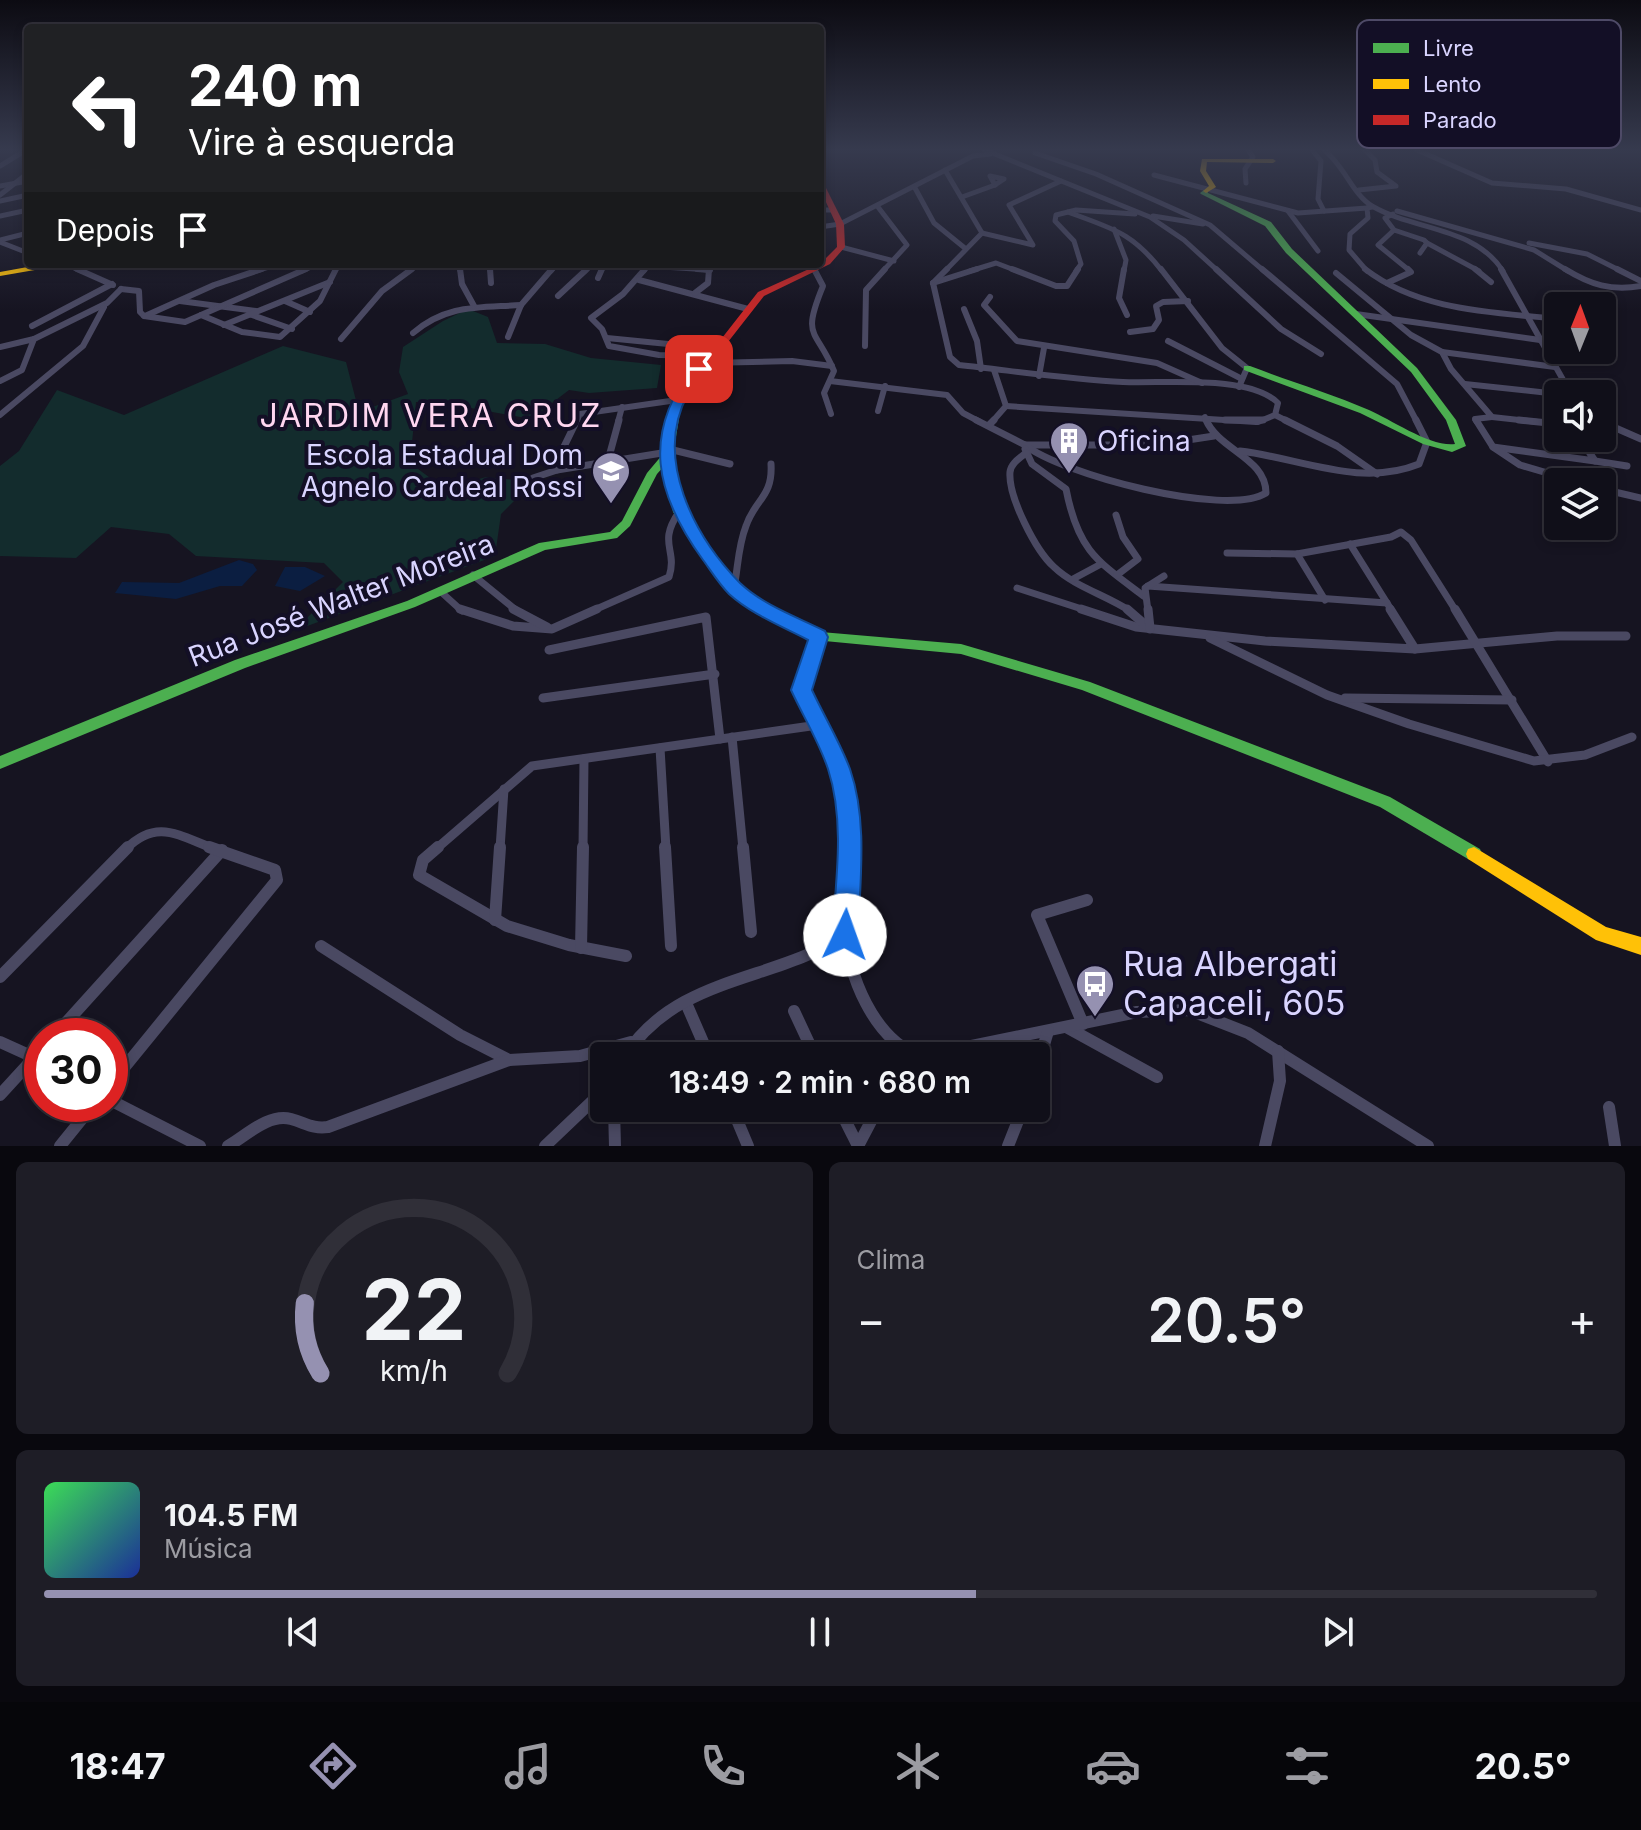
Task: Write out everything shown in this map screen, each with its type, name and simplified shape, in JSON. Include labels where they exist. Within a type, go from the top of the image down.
[{"type":"street","points":[[824,226],[840,224],[885,203]]},
{"type":"street","points":[[923,203],[934,223],[966,249]]},
{"type":"street","points":[[966,203],[982,233],[1033,245],[1009,205],[1012,203]]},
{"type":"street","points":[[1117,203],[1146,215],[1184,240],[1281,329],[1321,354]]},
{"type":"street","points":[[1162,203],[1210,225],[1397,384],[1427,442],[1419,464],[1400,472],[1378,474],[1343,471],[1268,453],[1240,451]]},
{"type":"street","points":[[933,283],[950,357],[959,365],[1039,376],[1165,385],[1243,378],[1363,411],[1427,442],[1452,449],[1461,446],[1434,393],[1289,251],[1264,221],[1226,203]]},
{"type":"street","points":[[1262,203],[1288,211],[1389,208],[1541,253],[1591,285],[1621,289],[1641,284]]},
{"type":"street","points":[[1320,203],[1324,211]]},
{"type":"street","points":[[1367,203],[1370,208],[1368,218],[1350,234],[1349,250],[1363,266],[1387,283],[1418,300],[1544,317]]},
{"type":"street","points":[[1618,203],[1641,210]]},
{"type":"street","points":[[865,346],[868,286],[906,249],[907,243],[878,207]]},
{"type":"street","points":[[1370,208],[1465,239],[1491,253],[1529,315],[1563,380]]},
{"type":"street","points":[[824,263],[833,258],[841,247],[840,224],[826,210]]},
{"type":"street","points":[[0,216],[24,211]]},
{"type":"street","points":[[933,283],[996,263],[1056,286],[1070,283],[1081,264],[1074,241],[1055,221],[1056,215],[1067,211],[1146,215],[1210,225]]},
{"type":"street","points":[[1067,211],[1114,229],[1143,246],[1188,301],[1243,378]]},
{"type":"street","points":[[1288,211],[1318,251]]},
{"type":"street","points":[[1393,214],[1385,218],[1394,230],[1427,243],[1484,274],[1491,282]]},
{"type":"street","points":[[1114,229],[1126,260],[1119,298],[1127,315]]},
{"type":"street","points":[[1387,283],[1411,272],[1378,245],[1394,230]]},
{"type":"street","points":[[933,283],[982,233]]},
{"type":"street","points":[[0,241],[24,234]]},
{"type":"street","points":[[1492,237],[1587,254],[1641,284]]},
{"type":"street","points":[[0,241],[24,251]]},
{"type":"street","points":[[1420,253],[1427,243]]},
{"type":"street","points":[[841,247],[894,261]]},
{"type":"street","points":[[0,274],[34,268]]},
{"type":"street","points":[[74,268],[121,289],[139,291],[140,312],[144,316],[180,322],[308,268]]},
{"type":"street","points":[[144,316],[262,268]]},
{"type":"street","points":[[201,315],[224,325],[274,337],[292,329],[310,312],[337,268]]},
{"type":"street","points":[[341,339],[382,291],[414,268]]},
{"type":"street","points":[[460,268],[462,284],[474,306]]},
{"type":"street","points":[[490,268],[491,283]]},
{"type":"street","points":[[508,337],[512,320],[521,305],[553,268]]},
{"type":"street","points":[[558,296],[587,268]]},
{"type":"street","points":[[598,278],[603,268]]},
{"type":"street","points":[[646,268],[639,280],[625,289],[611,306],[594,315],[592,320],[612,348],[659,355],[792,361],[832,366]]},
{"type":"street","points":[[695,293],[708,283],[710,268]]},
{"type":"street","points":[[1484,274],[1494,274],[1502,268]]},
{"type":"street","points":[[831,414],[824,399],[832,366],[814,340],[812,317],[823,286],[814,269],[771,288],[748,309],[677,400],[668,452],[679,512],[734,588],[756,604],[819,637],[961,649],[1085,686],[1155,716],[1385,802],[1564,914],[1602,934],[1641,946]]},
{"type":"street","points":[[1336,273],[1391,319],[1442,352],[1492,417]]},
{"type":"street","points":[[639,280],[748,309]]},
{"type":"street","points":[[224,325],[331,282]]},
{"type":"street","points":[[32,326],[112,284]]},
{"type":"street","points":[[0,415],[38,380],[83,346],[94,320],[121,289]]},
{"type":"street","points":[[990,297],[984,305],[1011,337],[1044,348],[1157,363],[1203,383]]},
{"type":"street","points":[[179,301],[253,312],[292,329]]},
{"type":"street","points":[[285,301],[310,312]]},
{"type":"street","points":[[1130,332],[1153,329],[1159,320],[1156,306],[1160,303],[1188,301]]},
{"type":"street","points":[[0,347],[34,339],[107,303]]},
{"type":"street","points":[[413,333],[441,311],[474,306],[521,305]]},
{"type":"street","points":[[964,309],[977,341],[981,369]]},
{"type":"street","points":[[1356,314],[1540,340]]},
{"type":"street","points":[[607,338],[712,356]]},
{"type":"street","points":[[0,381],[22,370],[34,339]]},
{"type":"street","points":[[1168,341],[1243,378],[1272,397],[1278,403],[1275,415]]},
{"type":"street","points":[[1039,376],[1044,348]]},
{"type":"street","points":[[1442,352],[1555,367]]},
{"type":"street","points":[[994,370],[1006,406]]},
{"type":"street","points":[[830,381],[947,395],[963,413],[989,425],[1025,449],[1119,482],[1237,503],[1261,497],[1268,489],[1240,451],[1214,436],[1205,417]]},
{"type":"street","points":[[1464,384],[1544,393]]},
{"type":"street","points":[[878,411],[885,386]]},
{"type":"street","points":[[557,470],[555,465],[580,414],[677,400]]},
{"type":"street","points":[[1006,406],[1258,422],[1275,415],[1337,446],[1378,474]]},
{"type":"street","points":[[989,425],[1006,406]]},
{"type":"street","points":[[607,464],[622,407]]},
{"type":"street","points":[[1544,423],[1492,417],[1475,419],[1493,447],[1520,465],[1544,472]]},
{"type":"street","points":[[1616,430],[1641,439]]},
{"type":"street","points":[[1150,629],[1133,610],[1073,579],[1043,558],[1010,472],[1025,449],[1155,445],[1214,436]]},
{"type":"street","points":[[1493,447],[1627,466]]},
{"type":"street","points":[[1025,449],[1032,464],[1066,489],[1072,519],[1083,544],[1101,564],[1145,597]]},
{"type":"street","points":[[533,478],[557,470],[668,452],[730,464]]},
{"type":"street","name":"Rua José Walter Moreira","points":[[0,763],[240,664],[440,591],[543,546],[613,535],[626,523],[652,473],[668,452]]},
{"type":"street","points":[[1589,452],[1595,461]]},
{"type":"street","points":[[734,588],[747,522],[769,493],[773,480],[771,464]]},
{"type":"street","points":[[1616,492],[1641,498]]},
{"type":"street","points":[[440,591],[463,612],[513,626],[552,629],[669,577],[673,565],[666,548],[666,530],[679,512]]},
{"type":"street","points":[[1116,515],[1123,537],[1138,559],[1117,575]]},
{"type":"street","points":[[1227,553],[1297,554],[1391,537],[1401,532],[1477,645],[1548,762]]},
{"type":"street","points":[[1349,543],[1358,551],[1415,649]]},
{"type":"street","points":[[1297,554],[1325,600]]},
{"type":"street","points":[[1073,579],[1101,564]]},
{"type":"street","points":[[473,575],[509,607],[552,629]]},
{"type":"street","points":[[1150,629],[1145,597],[1148,586],[1164,576]]},
{"type":"street","points":[[1148,586],[1387,603]]},
{"type":"street","points":[[1017,588],[1119,623],[1206,636],[1415,649],[1557,636],[1626,636]]},
{"type":"street","points":[[549,650],[702,616],[709,619],[751,932]]},
{"type":"street","points":[[1206,636],[1242,657],[1335,698],[1502,753],[1548,762],[1624,745],[1632,737]]},
{"type":"street","points":[[819,637],[802,690],[838,767],[845,791],[849,851],[845,935],[856,977],[877,1021],[893,1042]]},
{"type":"street","points":[[543,698],[715,674]]},
{"type":"street","points":[[1335,698],[1512,700]]},
{"type":"street","points":[[626,956],[581,948],[495,920],[419,875],[418,870],[423,860],[532,766],[818,725]]},
{"type":"street","points":[[660,748],[671,946]]},
{"type":"street","points":[[581,948],[584,759]]},
{"type":"street","points":[[495,920],[504,789]]},
{"type":"street","points":[[0,977],[139,836],[159,829],[275,870],[277,880],[273,886],[128,1063]]},
{"type":"street","points":[[70,1018],[222,850]]},
{"type":"street","points":[[1083,1024],[1037,915],[1039,911],[1087,900]]},
{"type":"street","points":[[631,1042],[652,1024],[724,983],[845,935]]},
{"type":"street","points":[[321,946],[346,958],[482,1049],[509,1060]]},
{"type":"street","points":[[686,1003],[703,1042]]},
{"type":"street","points":[[992,1042],[1146,1010],[1189,1010],[1227,1022],[1278,1051],[1428,1146]]},
{"type":"street","points":[[794,1011],[808,1042]]},
{"type":"street","points":[[1067,1027],[1157,1077]]},
{"type":"street","points":[[1045,1042],[1048,1031]]},
{"type":"street","points":[[0,1042],[24,1051]]},
{"type":"street","points":[[1265,1146],[1280,1081],[1278,1051]]},
{"type":"street","points":[[228,1146],[274,1120],[291,1119],[304,1128],[328,1127],[509,1060],[590,1053]]},
{"type":"street","points":[[0,1095],[24,1071]]},
{"type":"street","points":[[545,1146],[590,1103]]},
{"type":"street","points":[[1609,1107],[1615,1146]]},
{"type":"street","points":[[128,1109],[200,1146]]},
{"type":"street","points":[[60,1146],[79,1122]]},
{"type":"street","points":[[614,1122],[615,1146]]},
{"type":"street","points":[[738,1122],[748,1146]]},
{"type":"street","points":[[846,1122],[858,1146]]},
{"type":"street","points":[[858,1146],[871,1122]]},
{"type":"street","points":[[1008,1146],[1017,1122]]},
{"type":"green space","points":[[468,309],[488,317],[497,343],[545,344],[591,358],[661,365],[657,388],[589,393],[569,390],[531,419],[460,406],[416,402],[410,463],[445,489],[486,477],[533,482],[501,514],[495,556],[294,631],[343,582],[324,563],[196,556],[169,534],[111,527],[76,558],[0,556],[0,466],[19,451],[57,390],[124,415],[283,346],[346,362],[359,412],[408,394],[399,372],[403,347]]},
{"type":"water","points":[[239,560],[253,564],[257,570],[242,586],[220,586],[176,599],[115,593],[122,582],[179,583]]},
{"type":"water","points":[[285,567],[305,567],[325,576],[300,591],[275,586]]},
{"type":"traffic: fast","points":[[1225,203],[1268,224],[1289,251],[1414,370],[1451,420],[1461,446],[1452,449],[1427,442],[1363,411],[1247,368]]},
{"type":"traffic: fast","points":[[707,363],[677,400],[668,455],[679,512],[734,588],[756,604],[819,637],[961,649],[1085,686],[1385,802],[1474,854]]},
{"type":"traffic: fast","points":[[0,763],[240,664],[411,604],[543,546],[613,535],[626,523],[652,473],[668,455]]},
{"type":"traffic: slow","points":[[0,274],[35,268]]},
{"type":"traffic: slow","points":[[1474,854],[1602,934],[1641,946]]},
{"type":"traffic: jam","points":[[824,263],[841,247],[840,224],[830,203]]},
{"type":"traffic: jam","points":[[707,363],[761,294],[815,268]]},
{"type":"place","name":"Oficina","points":[[1069,475]]},
{"type":"place","name":"Escola Estadual Dom Agnelo Cardeal Rossi","points":[[611,505]]},
{"type":"place","name":"Rua Albergati Capaceli, 605","points":[[1095,1018]]},
{"type":"district","name":"JARDIM VERA CRUZ","points":[[431,416]]},
{"type":"route","points":[[699,369],[681,393],[673,414],[668,455],[672,487],[685,523],[734,588],[756,604],[819,637],[802,682],[802,690],[838,767],[845,791],[849,851],[845,935]]}]
